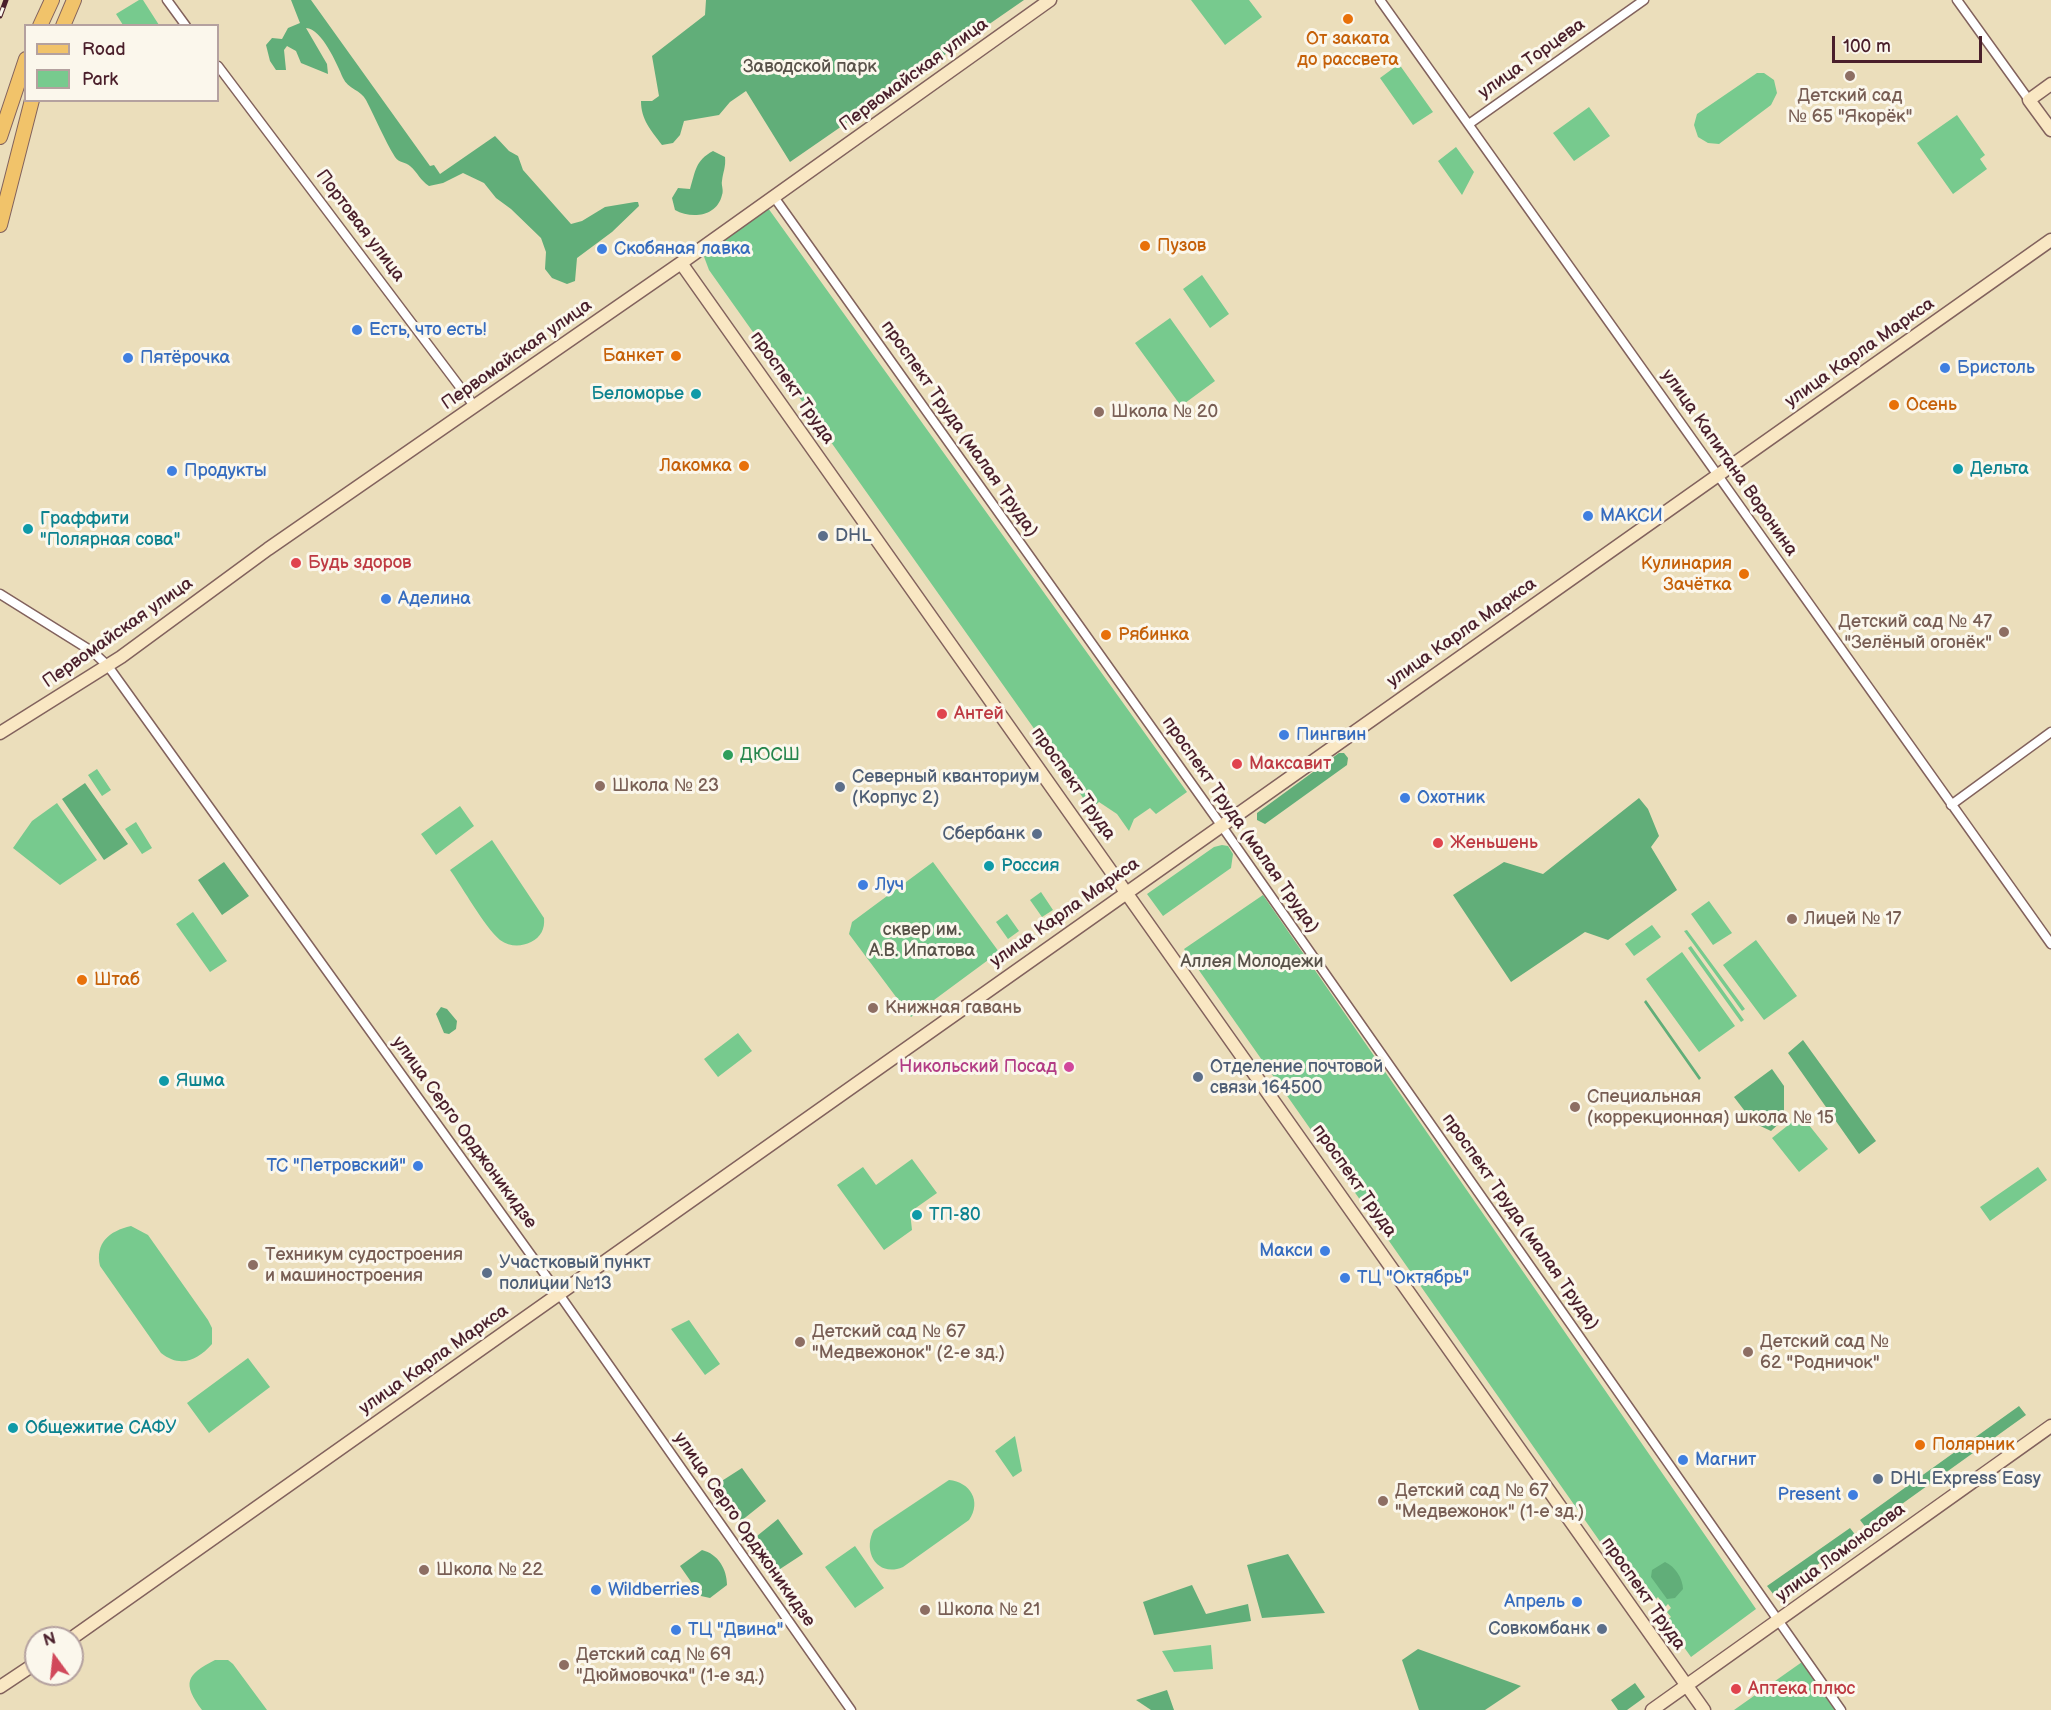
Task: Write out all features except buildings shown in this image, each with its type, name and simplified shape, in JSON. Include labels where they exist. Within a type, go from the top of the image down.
[{"type":"main road","points":[[41,24],[52,0]]},
{"type":"main road","points":[[64,24],[74,0]]},
{"type":"main road","points":[[0,137],[24,65]]},
{"type":"main road","points":[[0,225],[31,102]]},
{"type":"street","points":[[167,0],[185,24]]},
{"type":"street","name":"Первомайская улица","points":[[0,733],[108,666],[268,549],[681,263],[1050,0]]},
{"type":"street","name":"улица Капитана Воронина","points":[[1380,0],[2051,945]]},
{"type":"street","name":"улица Торцева","points":[[1469,124],[1644,0]]},
{"type":"street","points":[[1957,0],[2051,130]]},
{"type":"street","name":"Портовая улица","points":[[219,67],[475,407]]},
{"type":"street","points":[[2029,100],[2051,84]]},
{"type":"street","name":"проспект Труда (малая Труда)","points":[[774,197],[1221,825],[1841,1710]]},
{"type":"street","name":"улица Карла Маркса","points":[[84,1630],[2051,240]]},
{"type":"street","name":"проспект Труда","points":[[681,263],[1128,891],[1704,1710]]},
{"type":"street","name":"улица Серго Орджоникидзе","points":[[0,594],[93,652],[108,666],[558,1294],[851,1710]]},
{"type":"street","points":[[1951,805],[2051,732]]},
{"type":"street","name":"улица Ломоносова","points":[[1652,1710],[2051,1426]]},
{"type":"street","points":[[0,1688],[24,1671]]},
{"type":"green space","points":[[139,0],[143,0],[158,24],[122,24],[116,14]]},
{"type":"green space","points":[[291,0],[311,0],[430,166],[434,165],[440,174],[495,136],[509,151],[518,156],[523,170],[571,224],[582,221],[605,207],[635,202],[638,202],[639,206],[612,232],[577,258],[575,281],[567,284],[552,278],[545,269],[546,252],[541,238],[496,198],[484,183],[463,173],[443,183],[429,186],[410,166],[397,159],[366,100],[345,82],[328,48],[318,34],[306,28],[327,64],[328,74],[301,63],[296,51],[287,46],[284,50],[286,70],[276,70],[270,61],[266,45],[272,38],[282,39],[288,28],[300,23]]},
{"type":"green space","name":"Заводской парк","points":[[706,0],[1024,0],[790,162],[746,91],[730,102],[719,115],[684,121],[680,135],[673,143],[662,145],[647,125],[641,101],[652,101],[659,96],[652,56],[705,15]]},
{"type":"green space","points":[[1191,0],[1249,0],[1262,17],[1225,45]]},
{"type":"green space","points":[[1399,64],[1433,112],[1413,125],[1380,78]]},
{"type":"green space","points":[[1757,73],[1764,73],[1774,80],[1777,93],[1771,105],[1719,144],[1708,143],[1698,137],[1694,125],[1697,114]]},
{"type":"green space","points":[[1589,107],[1610,136],[1574,161],[1553,133]]},
{"type":"green space","points":[[1957,115],[1985,155],[1980,159],[1987,169],[1953,194],[1917,143]]},
{"type":"green space","points":[[1456,147],[1474,172],[1462,195],[1438,161]]},
{"type":"green space","points":[[713,151],[725,157],[723,193],[719,202],[715,208],[703,214],[688,215],[675,210],[672,198],[678,188],[690,189],[699,162]]},
{"type":"green space","points":[[768,208],[1187,792],[1156,814],[1150,808],[1134,819],[1129,831],[1117,814],[1099,802],[1091,809],[709,270],[703,254]]},
{"type":"green space","points":[[1202,275],[1229,314],[1210,328],[1183,289]]},
{"type":"green space","points":[[1170,318],[1215,381],[1181,406],[1135,343]]},
{"type":"green space","points":[[1339,753],[1344,753],[1348,758],[1347,765],[1265,824],[1257,820],[1257,813]]},
{"type":"green space","points":[[97,769],[111,790],[102,796],[88,775]]},
{"type":"green space","points":[[85,783],[128,844],[104,860],[62,799]]},
{"type":"green space","points":[[1639,798],[1648,809],[1659,836],[1651,847],[1677,890],[1608,940],[1585,932],[1511,982],[1453,895],[1504,862],[1543,874]]},
{"type":"green space","points":[[57,803],[97,860],[60,885],[13,848],[32,821]]},
{"type":"green space","points":[[460,806],[474,826],[436,855],[421,834]]},
{"type":"green space","points":[[136,822],[152,848],[142,854],[125,829]]},
{"type":"green space","points":[[492,840],[544,918],[544,926],[540,935],[527,944],[512,945],[500,940],[450,870]]},
{"type":"green space","points":[[1228,846],[1233,854],[1231,868],[1163,916],[1147,894],[1214,847]]},
{"type":"green space","points":[[224,862],[249,896],[222,915],[198,880]]},
{"type":"green space","name":"сквер им. А.В. Ипатова","points":[[933,862],[999,952],[911,1017],[849,934],[852,922]]},
{"type":"green space","points":[[1041,892],[1053,910],[1042,917],[1030,900]]},
{"type":"green space","name":"Аллея Молодежи","points":[[1263,895],[1756,1609],[1691,1657],[1676,1636],[1669,1641],[1659,1626],[1671,1617],[1667,1612],[1671,1608],[1668,1604],[1665,1607],[1658,1597],[1656,1599],[1638,1574],[1633,1578],[1638,1587],[1634,1590],[1184,949]]},
{"type":"green space","points":[[1709,901],[1732,933],[1713,945],[1691,914]]},
{"type":"green space","points":[[193,912],[227,961],[210,972],[176,924]]},
{"type":"green space","points":[[1007,914],[1019,931],[1008,939],[996,922]]},
{"type":"green space","points":[[1652,925],[1661,937],[1634,956],[1625,944]]},
{"type":"green space","points":[[1687,930],[1745,1009],[1742,1011],[1684,931]]},
{"type":"green space","points":[[1756,940],[1797,996],[1764,1020],[1723,965]]},
{"type":"green space","points":[[1691,946],[1744,1020],[1741,1022],[1688,948]]},
{"type":"green space","points":[[1682,952],[1735,1026],[1699,1052],[1646,979]]},
{"type":"green space","points":[[1646,1000],[1701,1078],[1699,1080],[1644,1002]]},
{"type":"green space","points":[[441,1007],[447,1009],[457,1021],[456,1029],[449,1034],[444,1033],[436,1014]]},
{"type":"green space","points":[[738,1033],[752,1051],[718,1077],[704,1059]]},
{"type":"green space","points":[[1803,1040],[1876,1141],[1859,1154],[1788,1053]]},
{"type":"green space","points":[[1772,1069],[1784,1086],[1784,1119],[1771,1131],[1754,1123],[1734,1097]]},
{"type":"green space","points":[[1801,1115],[1828,1149],[1799,1172],[1772,1138]]},
{"type":"green space","points":[[912,1159],[937,1193],[910,1212],[912,1230],[884,1250],[837,1185],[863,1167],[876,1185]]},
{"type":"green space","points":[[2038,1167],[2047,1180],[1990,1221],[1980,1207]]},
{"type":"green space","points":[[131,1226],[148,1235],[208,1320],[212,1328],[212,1344],[200,1355],[182,1361],[168,1358],[161,1353],[100,1266],[100,1251],[105,1239],[116,1231]]},
{"type":"green space","points":[[689,1320],[720,1364],[705,1375],[671,1329]]},
{"type":"green space","points":[[248,1358],[270,1387],[209,1433],[187,1403]]},
{"type":"green space","points":[[2019,1406],[2026,1415],[1867,1529],[1860,1520]]},
{"type":"green space","points":[[1015,1436],[1022,1471],[1013,1477],[995,1451]]},
{"type":"green space","points":[[742,1468],[766,1501],[741,1521],[717,1484]]},
{"type":"green space","points":[[949,1480],[963,1484],[972,1494],[974,1506],[969,1520],[903,1567],[886,1569],[879,1566],[871,1554],[871,1538],[874,1530]]},
{"type":"green space","points":[[778,1519],[803,1554],[777,1571],[757,1536]]},
{"type":"green space","points":[[1850,1528],[1857,1537],[1774,1595],[1767,1586]]},
{"type":"green space","points":[[855,1546],[884,1588],[855,1608],[825,1567]]},
{"type":"green space","points":[[702,1550],[717,1559],[727,1579],[727,1585],[710,1598],[701,1596],[680,1566]]},
{"type":"green space","points":[[1288,1554],[1325,1613],[1262,1618],[1247,1565]]},
{"type":"green space","points":[[1665,1562],[1678,1573],[1682,1581],[1683,1589],[1675,1598],[1667,1599],[1651,1577],[1652,1570]]},
{"type":"green space","points":[[1192,1585],[1206,1614],[1248,1604],[1251,1621],[1154,1635],[1143,1602]]},
{"type":"green space","points":[[1211,1645],[1213,1669],[1174,1672],[1162,1651]]},
{"type":"green space","points":[[1418,1649],[1521,1686],[1485,1710],[1419,1710],[1402,1660]]},
{"type":"green space","points":[[215,1660],[228,1660],[233,1664],[267,1710],[202,1710],[192,1693],[190,1680],[198,1670]]},
{"type":"green space","points":[[1802,1662],[1835,1710],[1734,1710]]},
{"type":"green space","points":[[1635,1683],[1645,1697],[1627,1710],[1618,1710],[1611,1700]]},
{"type":"green space","points":[[1167,1690],[1174,1710],[1151,1710],[1136,1700]]},
{"type":"railway","points":[[0,16],[6,0]]},
{"type":"place","name":"От заката до рассвета","points":[[1348,19]]},
{"type":"place","name":"Детский сад № 65 \"Якорёк\"","points":[[1850,76]]},
{"type":"place","name":"Пузов","points":[[1145,246]]},
{"type":"place","name":"Скобяная лавка","points":[[602,249]]},
{"type":"place","name":"Есть, что есть!","points":[[357,330]]},
{"type":"place","name":"Банкет","points":[[676,356]]},
{"type":"place","name":"Пятёрочка","points":[[128,358]]},
{"type":"place","name":"Бристоль","points":[[1945,368]]},
{"type":"place","name":"Беломорье","points":[[696,394]]},
{"type":"place","name":"Осень","points":[[1894,405]]},
{"type":"place","name":"Школа № 20","points":[[1099,412]]},
{"type":"place","name":"Лакомка","points":[[744,466]]},
{"type":"place","name":"Дельта","points":[[1958,469]]},
{"type":"place","name":"Продукты","points":[[172,471]]},
{"type":"place","name":"МАКСИ","points":[[1588,516]]},
{"type":"place","name":"Граффити \"Полярная сова\"","points":[[28,529]]},
{"type":"place","name":"DHL","points":[[823,536]]},
{"type":"place","name":"Будь здоров","points":[[296,563]]},
{"type":"place","name":"Кулинария Зачётка","points":[[1744,574]]},
{"type":"place","name":"Аделина","points":[[386,599]]},
{"type":"place","name":"Детский сад № 47 \"Зелёный огонёк\"","points":[[2004,632]]},
{"type":"place","name":"Рябинка","points":[[1106,635]]},
{"type":"place","name":"Антей","points":[[942,714]]},
{"type":"place","name":"Пингвин","points":[[1284,735]]},
{"type":"place","name":"ДЮСШ","points":[[728,755]]},
{"type":"place","name":"Максавит","points":[[1237,764]]},
{"type":"place","name":"Школа № 23","points":[[600,786]]},
{"type":"place","name":"Северный кванториум (Корпус 2)","points":[[840,787]]},
{"type":"place","name":"Охотник","points":[[1405,798]]},
{"type":"place","name":"Сбербанк","points":[[1037,834]]},
{"type":"place","name":"Женьшень","points":[[1438,843]]},
{"type":"place","name":"Россия","points":[[989,866]]},
{"type":"place","name":"Луч","points":[[863,885]]},
{"type":"place","name":"Лицей № 17","points":[[1792,919]]},
{"type":"place","name":"Штаб","points":[[82,980]]},
{"type":"place","name":"Книжная гавань","points":[[873,1008]]},
{"type":"place","name":"Никольский Посад","points":[[1069,1067]]},
{"type":"place","name":"Отделение почтовой связи 164500","points":[[1198,1077]]},
{"type":"place","name":"Яшма","points":[[164,1081]]},
{"type":"place","name":"Специальная (коррекционная) школа № 15","points":[[1575,1107]]},
{"type":"place","name":"ТС \"Петровский\"","points":[[418,1166]]},
{"type":"place","name":"ТП-80","points":[[917,1215]]},
{"type":"place","name":"Макси","points":[[1325,1251]]},
{"type":"place","name":"Техникум судостроения и машиностроения","points":[[253,1265]]},
{"type":"place","name":"Участковый пункт полиции №13","points":[[487,1273]]},
{"type":"place","name":"ТЦ \"Октябрь\"","points":[[1345,1278]]},
{"type":"place","name":"Детский сад № 67 \"Медвежонок\" (2-е зд.)","points":[[800,1342]]},
{"type":"place","name":"Детский сад № 62 \"Родничок\"","points":[[1748,1352]]},
{"type":"place","name":"Общежитие САФУ","points":[[13,1428]]},
{"type":"place","name":"Полярник","points":[[1920,1445]]},
{"type":"place","name":"Магнит","points":[[1683,1460]]},
{"type":"place","name":"DHL Express Easy","points":[[1878,1479]]},
{"type":"place","name":"Present","points":[[1853,1495]]},
{"type":"place","name":"Детский сад № 67 \"Медвежонок\" (1-е зд.)","points":[[1383,1501]]},
{"type":"place","name":"Школа № 22","points":[[424,1570]]},
{"type":"place","name":"Wildberries","points":[[596,1590]]},
{"type":"place","name":"Апрель","points":[[1577,1602]]},
{"type":"place","name":"Школа № 21","points":[[925,1610]]},
{"type":"place","name":"Совкомбанк","points":[[1602,1629]]},
{"type":"place","name":"ТЦ \"Двина\"","points":[[676,1630]]},
{"type":"place","name":"Детский сад № 69 \"Дюймовочка\" (1-е зд.)","points":[[564,1665]]},
{"type":"place","name":"Аптека плюс","points":[[1736,1689]]}]
